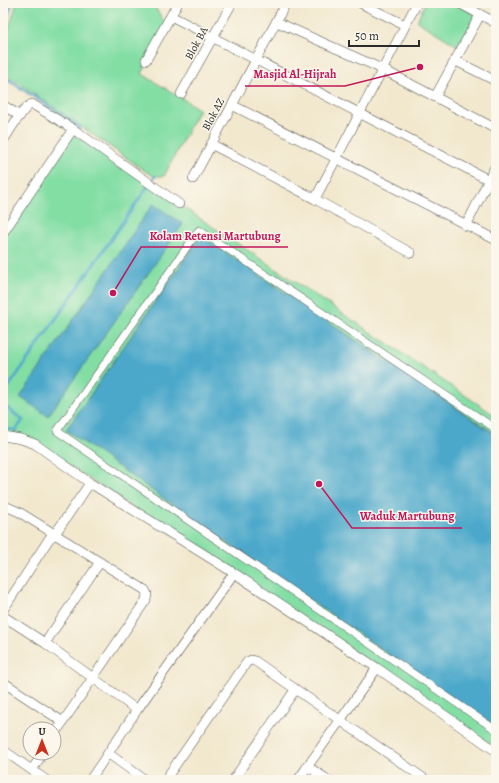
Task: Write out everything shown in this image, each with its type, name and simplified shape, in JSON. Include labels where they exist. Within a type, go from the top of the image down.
[{"type":"street","points":[[146,60],[178,3]]},
{"type":"street","name":"Blok BA","points":[[181,94],[232,3]]},
{"type":"street","name":"Blok AZ","points":[[193,179],[286,3]]},
{"type":"street","points":[[360,3],[405,25]]},
{"type":"street","points":[[314,199],[417,3]]},
{"type":"street","points":[[459,3],[496,23]]},
{"type":"street","points":[[435,97],[480,15]]},
{"type":"street","points":[[171,16],[489,180]]},
{"type":"street","points":[[277,22],[382,69],[496,129]]},
{"type":"street","points":[[456,61],[496,81]]},
{"type":"street","points":[[3,141],[20,116],[32,104],[76,131],[180,204]]},
{"type":"street","points":[[3,105],[20,116]]},
{"type":"street","points":[[232,105],[496,240]]},
{"type":"street","points":[[3,233],[76,131]]},
{"type":"street","points":[[211,144],[411,253]]},
{"type":"street","points":[[466,226],[496,165]]},
{"type":"street","points":[[496,429],[198,230],[57,431],[496,730]]},
{"type":"street","points":[[3,436],[21,439],[35,444],[90,483],[234,573],[377,668],[496,751]]},
{"type":"street","points":[[3,610],[49,539],[55,534],[90,483]]},
{"type":"street","points":[[3,505],[19,512],[55,534],[145,590],[147,594],[146,600],[63,722],[3,682]]},
{"type":"street","points":[[45,644],[100,562]]},
{"type":"street","points":[[90,780],[109,754],[137,710],[234,573]]},
{"type":"street","points":[[3,616],[137,710]]},
{"type":"street","points":[[165,780],[247,662],[251,660],[426,780]]},
{"type":"street","points":[[298,780],[377,668]]},
{"type":"street","points":[[233,780],[295,690]]},
{"type":"street","points":[[3,750],[46,780]]},
{"type":"street","points":[[109,754],[145,780]]},
{"type":"street","points":[[32,770],[37,761]]},
{"type":"street","points":[[308,766],[328,780]]},
{"type":"green space","points":[[17,3],[152,3],[166,24],[142,74],[199,109],[164,176],[155,176],[148,173],[3,72],[3,45]]},
{"type":"green space","points":[[425,3],[454,3],[478,16],[461,48],[417,21]]},
{"type":"green space","points":[[72,133],[496,416],[496,434],[201,236],[66,430],[496,728],[496,748],[47,451],[3,433],[3,231]]},
{"type":"water","points":[[153,204],[183,224],[48,416],[20,397]]},
{"type":"water","points":[[201,236],[496,435],[496,728],[66,430]]},
{"type":"waterway","points":[[3,31],[12,3]]},
{"type":"waterway","points":[[3,76],[80,127],[77,131]]},
{"type":"waterway","points":[[3,395],[155,176]]},
{"type":"waterway","points":[[3,405],[23,420],[16,430],[3,429]]},
{"type":"place","name":"Masjid Al-Hijrah","points":[[420,67]]},
{"type":"place","name":"Kolam Retensi Martubung","points":[[113,293]]},
{"type":"place","name":"Waduk Martubung","points":[[319,484]]}]
